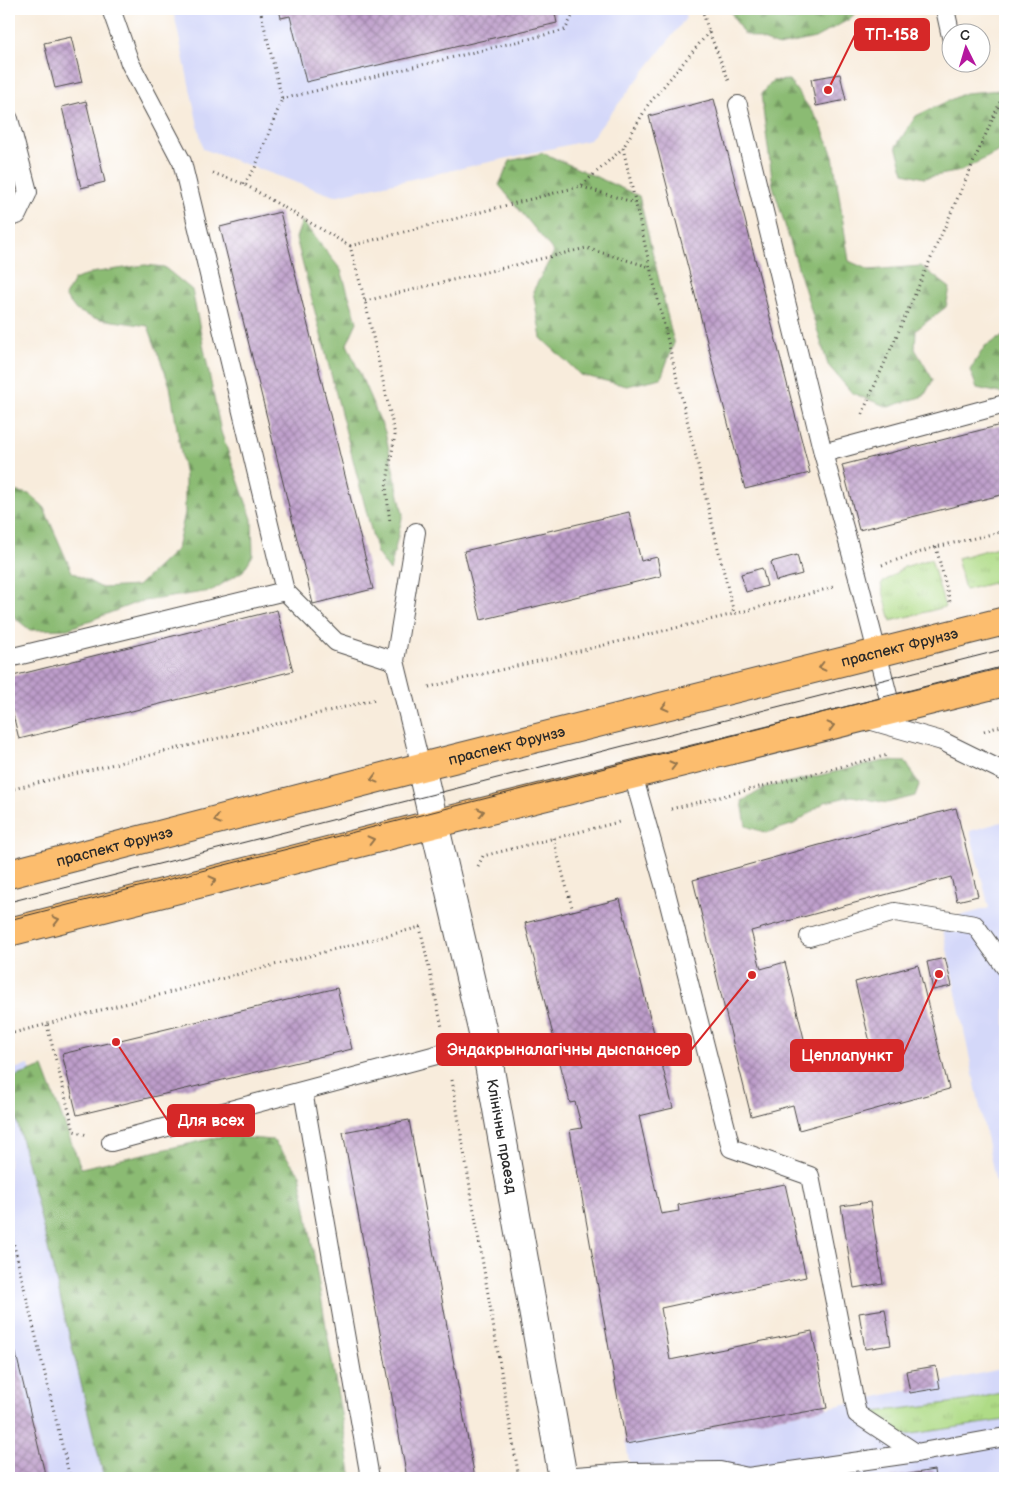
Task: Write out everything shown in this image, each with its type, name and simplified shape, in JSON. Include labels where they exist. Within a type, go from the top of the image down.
[{"type":"main road","name":"праспект Фрунзэ","points":[[9,874],[421,767],[1005,621]]},
{"type":"main road","points":[[9,932],[1005,682]]},
{"type":"street","name":"Клінічны праезд","points":[[421,767],[485,1042],[562,1478]]},
{"type":"lane","points":[[111,9],[130,63],[182,162],[285,591],[336,642],[395,661]]},
{"type":"lane","points":[[944,9],[947,22]]},
{"type":"lane","points":[[738,105],[823,453],[857,574],[892,711]]},
{"type":"lane","points":[[9,120],[28,192],[17,215],[9,217]]},
{"type":"lane","points":[[823,453],[1005,404]]},
{"type":"lane","points":[[416,532],[395,661],[421,767]]},
{"type":"lane","points":[[9,658],[285,591]]},
{"type":"lane","points":[[862,718],[942,741],[1005,772]]},
{"type":"lane","points":[[632,775],[665,888],[730,1148],[810,1176],[857,1414],[916,1453]]},
{"type":"lane","points":[[809,937],[895,912],[975,925],[1005,967]]},
{"type":"lane","points":[[111,1142],[485,1042]]},
{"type":"lane","points":[[303,1091],[370,1478]]},
{"type":"lane","points":[[562,1478],[631,1472],[720,1471],[748,1478],[916,1453],[1005,1437]]},
{"type":"path","points":[[244,184],[255,168],[282,99],[260,9]]},
{"type":"path","points":[[282,99],[565,30],[575,9]]},
{"type":"path","points":[[702,9],[709,32],[738,105]]},
{"type":"path","points":[[350,246],[581,186],[624,148],[648,104],[709,32]]},
{"type":"path","points":[[848,446],[1001,100],[1005,85]]},
{"type":"path","points":[[624,148],[650,267],[734,614]]},
{"type":"path","points":[[182,162],[244,184],[350,246],[365,301],[395,435],[386,487],[390,526]]},
{"type":"path","points":[[581,186],[636,203]]},
{"type":"path","points":[[365,301],[586,248],[650,267]]},
{"type":"path","points":[[9,773],[11,790],[403,693],[734,614],[836,587],[857,574],[936,547],[1005,531]]},
{"type":"path","points":[[995,728],[1005,725]]},
{"type":"path","points":[[9,1034],[456,918],[483,856],[894,753]]},
{"type":"path","points":[[553,838],[573,911]]},
{"type":"path","points":[[420,927],[447,1053],[519,1478]]},
{"type":"path","points":[[47,1025],[74,1131],[111,1142]]},
{"type":"path","points":[[9,1225],[70,1478]]},
{"type":"shaded area","points":[[173,9],[683,9],[686,18],[590,140],[334,196],[203,149]]},
{"type":"shaded area","points":[[1005,821],[1005,1227],[941,921],[989,908],[970,831]]},
{"type":"shaded area","points":[[29,1065],[64,1188],[260,1478],[9,1478],[9,1070]]},
{"type":"shaded area","points":[[1005,1368],[1005,1478],[632,1478],[626,1444],[827,1408]]},
{"type":"green space","points":[[729,9],[860,9],[848,20],[815,38],[779,46],[743,33]]},
{"type":"green space","points":[[789,80],[820,123],[833,156],[849,261],[869,270],[921,266],[950,288],[946,307],[916,330],[915,349],[933,380],[924,396],[888,407],[852,393],[828,365],[773,186],[761,94],[772,81]]},
{"type":"green space","points":[[1001,90],[1005,92],[1005,148],[961,171],[924,178],[904,173],[896,146],[916,116],[965,93]]},
{"type":"green space","points":[[543,153],[639,196],[674,343],[661,378],[627,386],[581,375],[541,338],[533,291],[554,252],[499,185],[510,161]]},
{"type":"green space","points":[[302,221],[341,270],[357,322],[347,344],[385,432],[403,514],[390,571],[377,553],[296,238]]},
{"type":"green space","points":[[145,265],[164,267],[192,290],[221,432],[252,519],[253,555],[243,571],[211,591],[138,602],[68,629],[30,630],[15,618],[9,605],[9,492],[29,494],[43,506],[72,572],[102,588],[138,586],[177,549],[185,513],[185,477],[170,386],[148,326],[93,318],[76,310],[65,296],[74,280],[91,273]]},
{"type":"green space","points":[[1005,335],[1005,394],[977,388],[970,370],[985,346]]},
{"type":"green space","points":[[1005,545],[1005,580],[965,590],[957,558]]},
{"type":"green space","points":[[931,559],[945,607],[891,621],[881,584],[904,567]]},
{"type":"green space","points":[[884,761],[906,762],[919,785],[915,796],[887,803],[852,796],[825,802],[794,824],[766,833],[746,826],[742,801],[767,787]]},
{"type":"green space","points":[[43,1067],[81,1168],[224,1136],[273,1140],[300,1174],[352,1478],[104,1478],[9,1088],[9,1079]]},
{"type":"green space","points":[[1005,1392],[1005,1420],[899,1436],[874,1412],[966,1401]]},
{"type":"building","points":[[279,9],[310,9],[310,11],[319,9],[554,9],[557,23],[306,82],[290,16],[281,18]]},
{"type":"building","points":[[71,37],[82,82],[55,88],[44,43]]},
{"type":"building","points":[[840,74],[846,100],[816,106],[811,79]]},
{"type":"building","points":[[714,99],[810,473],[745,489],[649,116]]},
{"type":"building","points":[[86,101],[105,182],[81,188],[62,107]]},
{"type":"building","points":[[280,212],[373,589],[313,604],[220,227]]},
{"type":"building","points":[[1005,424],[1005,494],[859,530],[842,465]]},
{"type":"building","points":[[629,512],[641,561],[657,557],[661,576],[481,620],[464,551]]},
{"type":"building","points":[[797,555],[802,574],[776,581],[771,562]]},
{"type":"building","points":[[762,568],[767,586],[746,592],[741,574]]},
{"type":"building","points":[[277,610],[293,671],[19,739],[9,698],[9,677]]},
{"type":"building","points":[[956,808],[978,896],[957,901],[951,877],[751,931],[761,969],[785,962],[809,1059],[870,1042],[855,982],[918,965],[949,1089],[799,1130],[793,1105],[751,1116],[693,880]]},
{"type":"building","points":[[620,899],[673,1108],[639,1116],[661,1214],[679,1211],[678,1205],[785,1184],[806,1277],[661,1308],[670,1360],[812,1331],[827,1408],[626,1444],[570,1130],[582,1128],[575,1102],[570,1103],[525,923]]},
{"type":"building","points":[[945,958],[952,986],[933,990],[927,962]]},
{"type":"building","points":[[337,988],[352,1049],[77,1115],[62,1054]]},
{"type":"building","points":[[409,1120],[475,1478],[407,1478],[368,1268],[343,1132]]},
{"type":"building","points":[[870,1202],[883,1283],[854,1288],[841,1206]]},
{"type":"building","points":[[885,1309],[891,1345],[865,1349],[859,1313]]},
{"type":"building","points":[[9,1325],[46,1478],[9,1478]]},
{"type":"building","points":[[936,1366],[940,1388],[910,1393],[906,1371]]},
{"type":"building","points":[[934,1470],[935,1478],[891,1478],[891,1477]]},
{"type":"tram line","points":[[9,902],[1005,649]]},
{"type":"tram line","points":[[9,920],[1005,666]]},
{"type":"place","name":"ТП-158","points":[[828,90]]},
{"type":"place","name":"Цеплапункт","points":[[939,974]]},
{"type":"place","name":"Эндакрыналагічны дыспансер","points":[[752,975]]},
{"type":"place","name":"Для всех","points":[[116,1042]]}]
